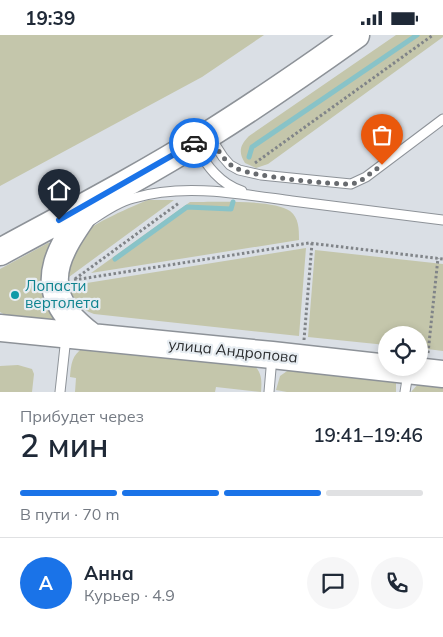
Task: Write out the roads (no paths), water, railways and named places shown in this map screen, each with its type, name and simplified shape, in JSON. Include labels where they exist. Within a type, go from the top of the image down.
[{"type":"main road","points":[[0,253],[201,139],[289,83],[356,35]]},
{"type":"main road","points":[[78,335],[56,290],[55,275],[57,263],[65,242],[92,202]]},
{"type":"main road","name":"улица Андропова","points":[[7,326],[272,355],[407,381],[443,374]]},
{"type":"lane","points":[[201,139],[230,165],[244,172],[351,184],[366,177],[443,119]]},
{"type":"lane","points":[[201,139],[212,172],[223,182],[235,189],[257,196]]},
{"type":"lane","points":[[65,242],[103,212],[132,198],[172,191],[257,196],[443,220]]},
{"type":"lane","points":[[60,392],[78,335]]},
{"type":"lane","points":[[269,392],[272,355]]},
{"type":"waterway","points":[[249,157],[252,147],[417,35]]},
{"type":"waterway","points":[[115,259],[187,207],[231,209],[233,202]]},
{"type":"place","name":"Лопасти вертолета","points":[[15,295]]}]
